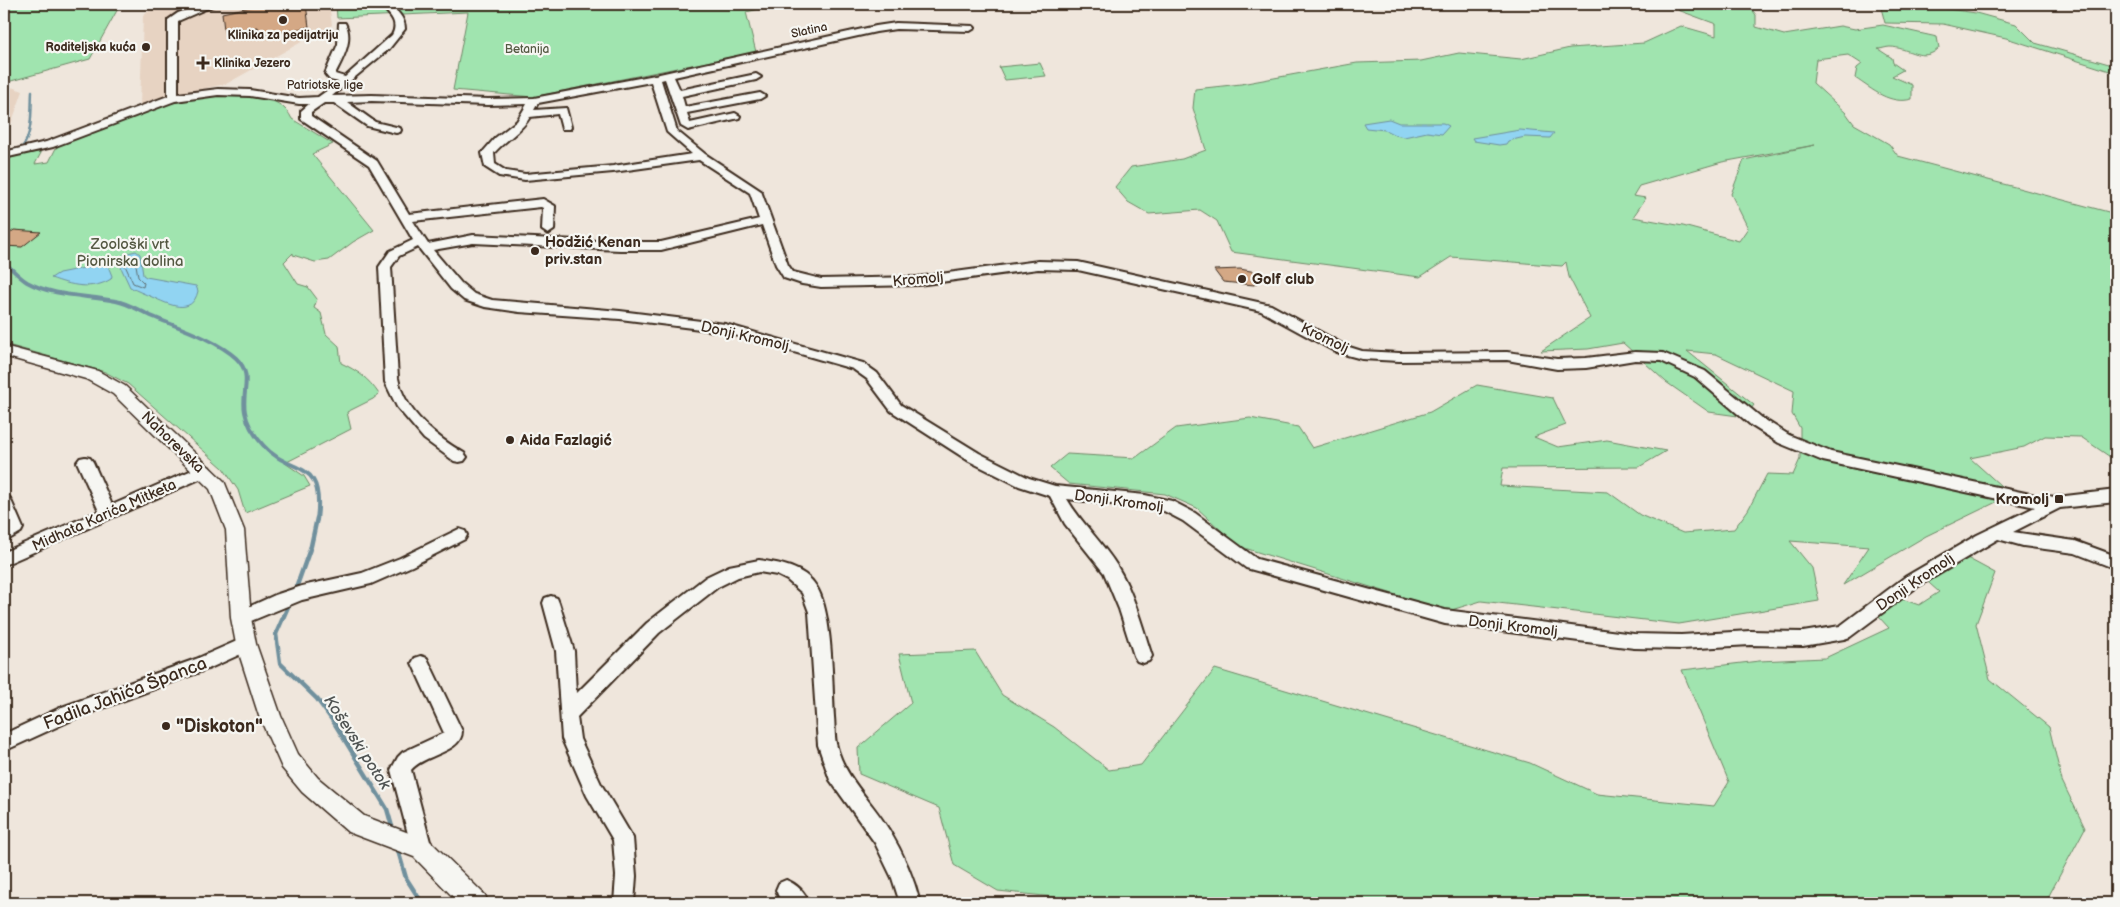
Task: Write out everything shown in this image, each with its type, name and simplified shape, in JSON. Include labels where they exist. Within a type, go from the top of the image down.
[{"type":"street","points":[[172,98],[173,20],[181,14],[212,4]]},
{"type":"street","points":[[321,100],[384,49],[399,32],[399,21],[384,4]]},
{"type":"street","points":[[342,25],[345,31],[344,43],[330,74],[334,78],[346,80]]},
{"type":"street","name":"Slatina","points":[[664,77],[876,29],[896,26],[970,28]]},
{"type":"street","points":[[734,116],[686,126],[676,94],[664,77],[748,64]]},
{"type":"street","name":"Patriotske lige","points":[[4,155],[48,145],[172,98],[218,92],[250,93],[294,101],[534,101],[664,77]]},
{"type":"street","name":"Kromolj","points":[[664,77],[672,132],[701,156],[755,190],[782,265],[788,275],[802,280],[839,283],[918,281],[1038,265],[1078,266],[1266,308],[1341,349],[1362,355],[1398,357],[1507,356],[1557,364],[1586,363],[1635,356],[1663,358],[1700,374],[1757,422],[1784,439],[1828,457],[2016,498],[2057,503],[2116,496]]},
{"type":"street","points":[[676,94],[756,77]]},
{"type":"street","points":[[681,111],[760,96]]},
{"type":"street","name":"Donji Kromolj","points":[[321,100],[306,111],[305,117],[374,163],[423,245],[456,286],[469,296],[490,304],[519,308],[620,315],[725,328],[858,366],[872,376],[896,408],[974,457],[1024,482],[1055,492],[1145,501],[1166,505],[1189,517],[1252,564],[1445,617],[1634,641],[1681,642],[1750,638],[1803,640],[1844,632],[1911,582],[1997,532],[2057,503]]},
{"type":"street","points":[[337,100],[371,124],[396,130]]},
{"type":"street","points":[[534,101],[521,123],[493,145],[488,153],[487,160],[489,165],[503,174],[525,177],[543,189],[549,206],[548,230]]},
{"type":"street","points":[[528,114],[562,110],[566,127]]},
{"type":"street","points":[[408,218],[543,189],[613,169],[701,156]]},
{"type":"street","points":[[460,457],[449,452],[430,437],[398,396],[392,383],[386,310],[386,267],[387,261],[393,254],[423,245],[472,239],[620,246],[661,246],[765,221]]},
{"type":"street","name":"Nahorevska","points":[[4,351],[92,375],[119,390],[218,486],[235,530],[241,618],[246,644],[270,716],[290,761],[310,785],[356,824],[419,848],[476,903]]},
{"type":"street","points":[[85,462],[108,513]]},
{"type":"street","name":"Midhata Karića Mitketa","points":[[4,559],[204,471]]},
{"type":"street","points":[[1055,492],[1071,520],[1111,570],[1128,609],[1143,656]]},
{"type":"street","points":[[4,502],[15,528],[4,536]]},
{"type":"street","points":[[1997,532],[2008,537],[2090,551],[2116,563]]},
{"type":"street","points":[[241,618],[302,593],[365,579],[406,562],[459,535]]},
{"type":"street","points":[[568,714],[653,628],[712,582],[735,571],[759,566],[779,569],[793,575],[809,589],[818,612],[827,745],[837,774],[882,836],[902,876],[910,903]]},
{"type":"street","points":[[551,603],[565,652],[571,738],[594,790],[623,838],[626,876],[624,903]]},
{"type":"street","name":"Fadila Jahića Španca","points":[[4,743],[68,713],[202,664],[246,644]]},
{"type":"street","points":[[419,848],[401,770],[403,762],[410,757],[446,743],[453,737],[454,731],[421,664]]},
{"type":"shaded area","name":"Klinika Jezero","points":[[199,4],[329,4],[332,25],[226,84],[172,95],[140,105],[143,16],[149,11]]},
{"type":"shaded area","points":[[5,85],[23,91],[10,127],[4,129]]},
{"type":"green space","points":[[4,4],[120,5],[90,59],[4,83]]},
{"type":"green space","name":"Betanija","points":[[336,4],[782,4],[746,12],[756,52],[533,97],[453,90],[468,12],[337,18]]},
{"type":"green space","points":[[1682,4],[1703,6],[1704,4],[1748,4],[1756,15],[1756,27],[1784,35],[1840,26],[1855,29],[1883,25],[1937,37],[1939,48],[1927,55],[1915,54],[1897,48],[1878,49],[1892,58],[1893,63],[1903,70],[1892,76],[1912,85],[1912,99],[1896,100],[1875,92],[1855,78],[1857,68],[1862,64],[1848,55],[1816,59],[1813,83],[1846,113],[1854,124],[1889,144],[1898,156],[2116,214],[2116,461],[2081,437],[2045,436],[2024,447],[1970,458],[2011,495],[1926,536],[1843,585],[1869,547],[1790,541],[1812,568],[1819,601],[1679,624],[1481,601],[1448,611],[1238,546],[1197,508],[1165,494],[1069,484],[1050,468],[1067,454],[1135,458],[1176,428],[1250,418],[1298,427],[1312,448],[1430,412],[1477,385],[1553,398],[1566,425],[1534,437],[1558,447],[1607,440],[1666,451],[1639,467],[1503,468],[1500,486],[1608,492],[1640,515],[1683,533],[1734,529],[1748,510],[1767,474],[1793,475],[1800,459],[1800,428],[1792,414],[1794,391],[1716,354],[1687,351],[1754,405],[1745,417],[1709,412],[1666,382],[1623,343],[1588,349],[1541,351],[1590,318],[1569,277],[1566,262],[1562,266],[1451,257],[1420,277],[1231,252],[1217,221],[1200,210],[1149,214],[1128,202],[1115,187],[1131,167],[1182,159],[1206,150],[1193,108],[1195,89],[1241,84],[1357,63],[1421,61],[1459,53],[1521,59],[1570,48],[1644,43],[1681,26],[1716,36],[1716,24],[1678,10]],"holes":[[[1815,145],[1744,160],[1731,194],[1748,228],[1739,241],[1683,226],[1633,217],[1646,198],[1633,196],[1639,186],[1722,162]]]},
{"type":"green space","points":[[1880,4],[1913,4],[1976,13],[2016,24],[2035,43],[2116,66],[2116,73],[2006,38],[1943,24],[1885,23]]},
{"type":"green space","points":[[1040,63],[1046,76],[1005,80],[999,67]]},
{"type":"green space","name":"Zoološki vrt Pionirska dolina","points":[[214,95],[247,95],[269,99],[286,110],[292,119],[333,144],[312,154],[374,230],[353,242],[329,260],[315,262],[293,255],[293,253],[284,262],[298,284],[308,287],[317,299],[314,308],[321,313],[326,334],[339,346],[341,363],[362,376],[379,394],[347,412],[351,429],[285,463],[304,476],[310,486],[245,513],[238,490],[223,468],[128,384],[105,372],[4,344],[4,157],[38,152],[41,153],[35,164],[49,162],[56,148],[64,142],[163,105]]},
{"type":"green space","points":[[1956,552],[1995,573],[1976,624],[1990,679],[2049,727],[2062,781],[2085,828],[2045,903],[1080,903],[1072,899],[998,891],[954,865],[939,808],[859,774],[858,748],[911,703],[899,654],[975,651],[1002,695],[1054,727],[1109,770],[1141,765],[1215,669],[1530,763],[1597,794],[1714,806],[1729,782],[1682,670],[1759,661],[1825,658],[1889,628],[1868,605],[1888,594],[1919,605],[1939,592],[1920,575]]},
{"type":"water","points":[[1389,119],[1399,123],[1443,123],[1449,126],[1442,134],[1427,132],[1404,137],[1385,130],[1366,128],[1363,123]]},
{"type":"water","points":[[1520,130],[1554,133],[1550,138],[1525,137],[1499,145],[1474,141],[1472,138]]},
{"type":"water","points":[[136,251],[140,254],[143,275],[146,277],[196,286],[198,291],[191,304],[185,306],[172,305],[130,287],[117,259]]},
{"type":"water","points":[[104,264],[108,266],[112,276],[111,279],[104,283],[81,286],[51,278],[59,273]]},
{"type":"building","name":"Klinika za pedijatriju","points":[[264,4],[306,4],[309,27],[260,36],[258,27],[237,30],[238,35],[225,38],[222,13]]},
{"type":"building","points":[[14,230],[41,232],[22,247],[4,246],[4,238]]},
{"type":"building","name":"Golf club","points":[[1240,269],[1267,276],[1254,285],[1223,282],[1214,270]]},
{"type":"waterway","name":"Koševski potok","points":[[4,161],[19,151],[26,141],[31,120],[32,91]]},
{"type":"waterway","name":"Koševski potok","points":[[4,262],[24,280],[37,287],[59,293],[125,303],[207,339],[236,358],[241,364],[246,377],[244,404],[249,425],[263,445],[274,455],[304,471],[311,477],[316,486],[318,500],[317,520]]},
{"type":"waterway","name":"Koševski potok","points":[[295,591],[311,546],[317,518]]},
{"type":"waterway","name":"Koševski potok","points":[[290,602],[276,634],[280,663],[317,699],[335,724],[387,809],[393,830]]},
{"type":"waterway","name":"Koševski potok","points":[[397,847],[406,878],[422,903]]},
{"type":"place","name":"Klinika za pedijatriju","points":[[283,20]]},
{"type":"place","name":"Roditeljska kuća","points":[[146,47]]},
{"type":"place","name":"Klinika Jezero","points":[[203,63]]},
{"type":"place","name":"Hodžić Kenan priv.stan","points":[[535,251]]},
{"type":"place","name":"Golf club","points":[[1242,279]]},
{"type":"place","name":"Aida Fazlagić","points":[[510,440]]},
{"type":"place","name":"Kromolj","points":[[2059,499]]},
{"type":"place","name":"\"Diskoton\"","points":[[166,726]]}]
